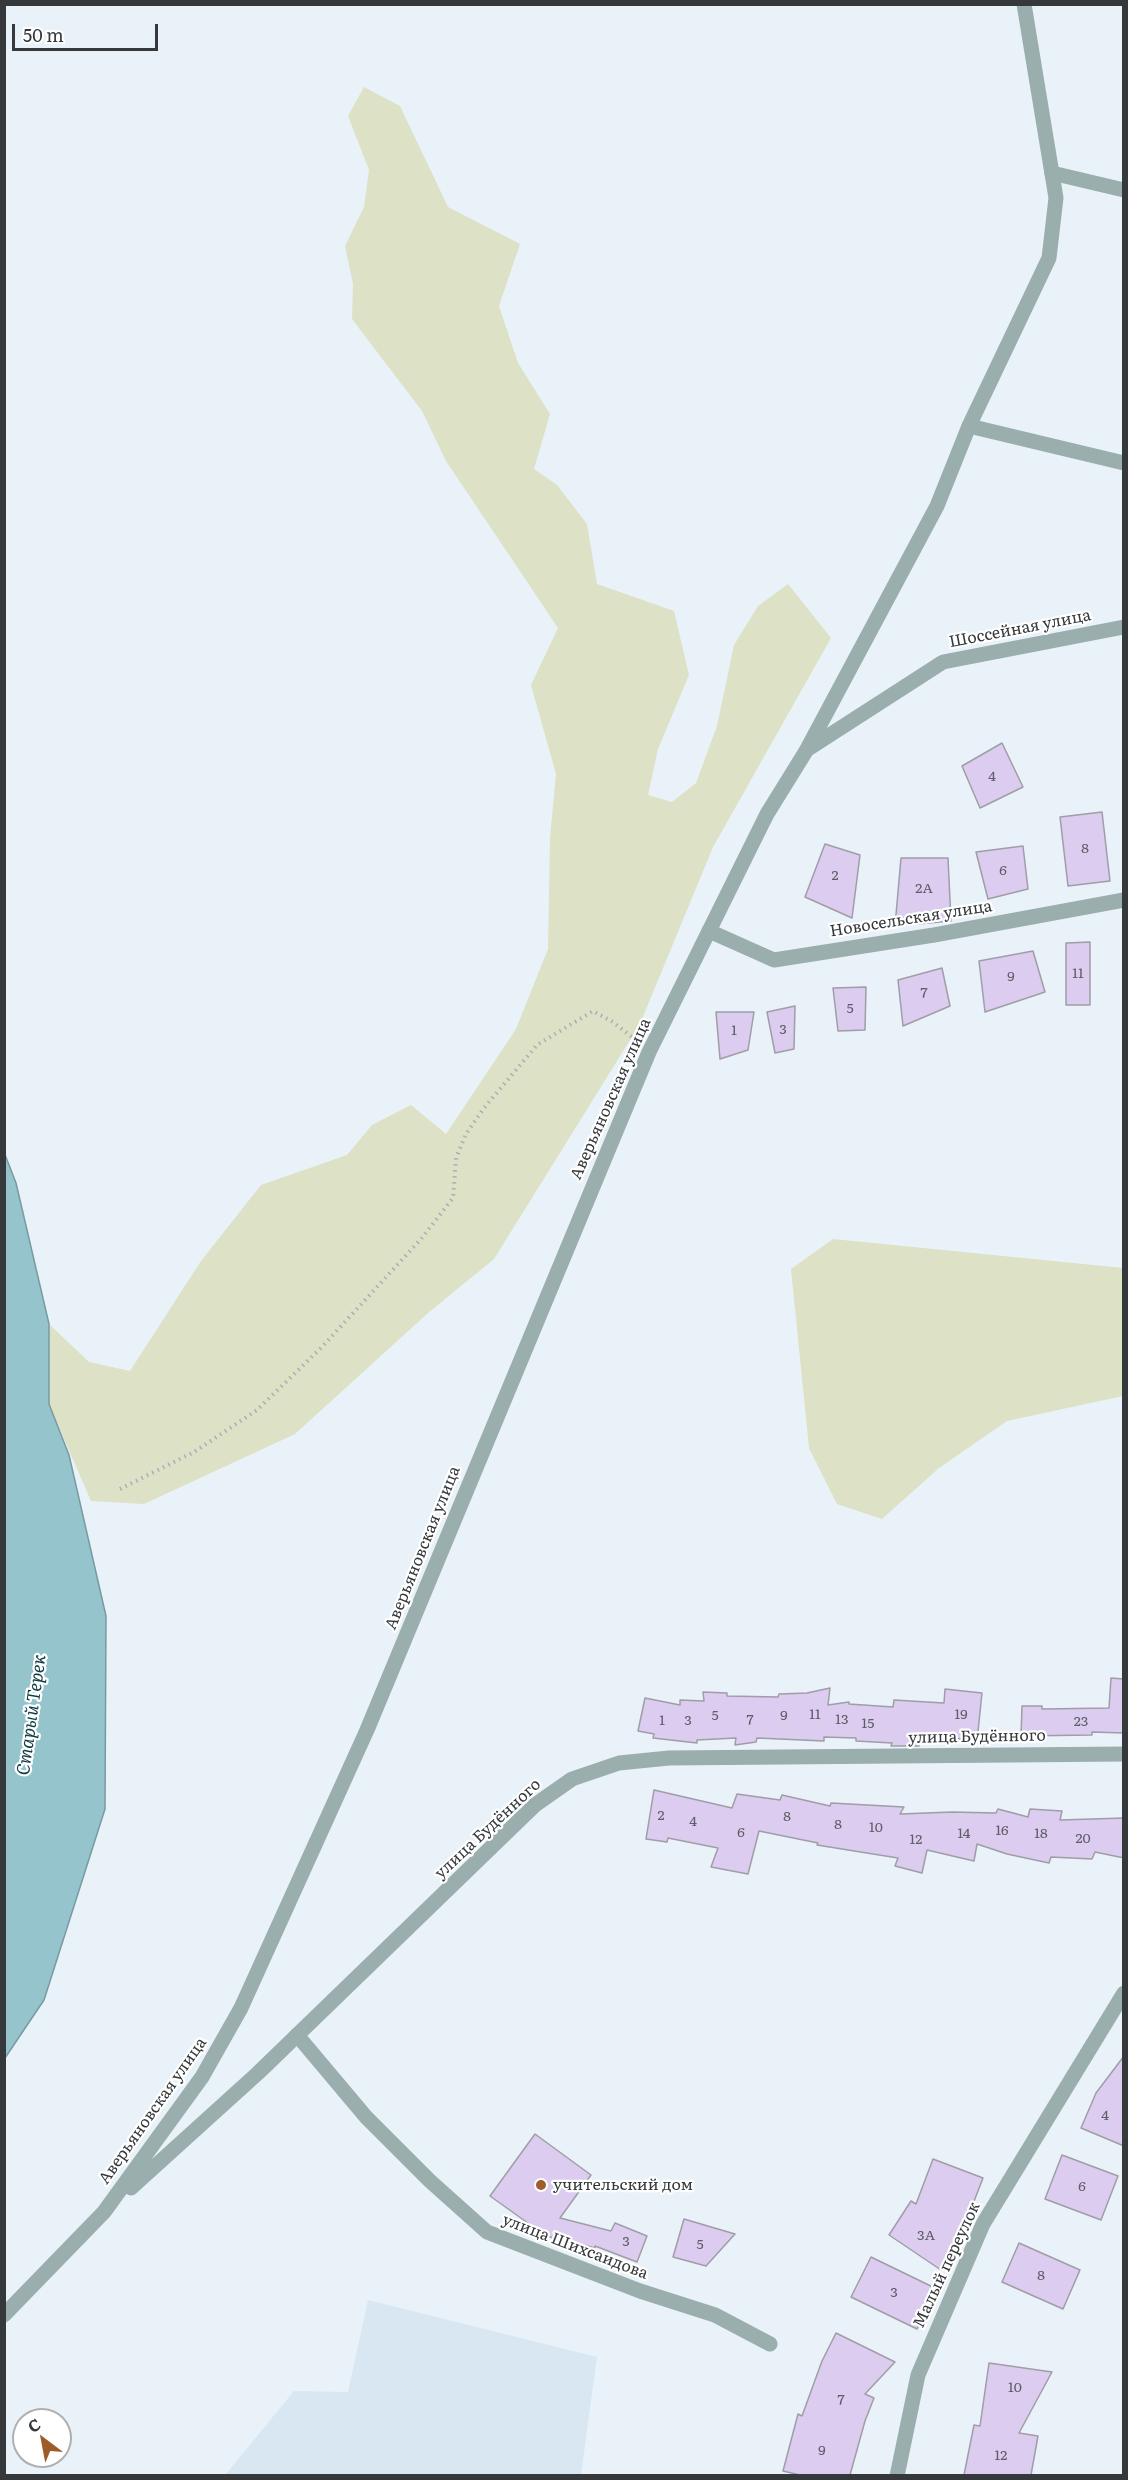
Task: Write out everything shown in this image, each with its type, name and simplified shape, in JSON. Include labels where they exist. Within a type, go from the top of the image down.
[{"type":"street","name":"Аверьяновская улица","points":[[4,2315],[104,2212],[202,2077],[241,2008],[367,1730],[649,1052],[767,814],[806,751],[937,506],[969,426],[1049,258],[1056,198],[1024,4]]},
{"type":"street","points":[[1052,173],[1124,190]]},
{"type":"street","points":[[969,426],[1124,463]]},
{"type":"street","name":"Шоссейная улица","points":[[806,751],[943,662],[1124,627]]},
{"type":"street","name":"Новосельская улица","points":[[709,931],[774,960],[934,935],[1124,900]]},
{"type":"street","name":"улица Будённого","points":[[104,2212],[258,2073],[535,1805],[572,1779],[619,1762],[669,1758],[1124,1754]]},
{"type":"street","name":"Малый переулок","points":[[897,2475],[918,2375],[982,2224],[1124,1993]]},
{"type":"street","name":"улица Шихсаидова","points":[[297,2035],[366,2117],[430,2181],[487,2232],[640,2291],[715,2315],[770,2344]]},
{"type":"path","points":[[120,1489],[194,1452],[257,1410],[322,1347],[421,1239],[453,1198],[456,1158],[466,1134],[484,1108],[537,1045],[593,1011],[613,1022],[649,1052]]},
{"type":"shaded area","points":[[368,2300],[597,2357],[581,2475],[225,2475],[294,2391],[348,2392]]},
{"type":"green space","points":[[364,87],[400,106],[448,207],[520,244],[499,306],[518,363],[550,414],[534,469],[557,485],[587,524],[597,584],[674,611],[689,675],[658,749],[648,795],[672,802],[696,783],[717,726],[734,645],[758,606],[788,584],[831,638],[713,847],[640,1024],[494,1259],[428,1313],[295,1434],[144,1504],[91,1501],[49,1404],[49,1324],[89,1362],[130,1371],[201,1261],[261,1185],[347,1155],[372,1125],[411,1105],[446,1134],[516,1029],[548,949],[550,838],[556,774],[531,685],[558,628],[446,461],[422,411],[352,319],[353,284],[345,246],[364,207],[369,170],[348,116]]},
{"type":"green space","points":[[833,1239],[1123,1268],[1123,1396],[1007,1421],[939,1468],[882,1519],[837,1504],[809,1448],[791,1269]]},
{"type":"water","name":"Старый Терек","points":[[4,1152],[16,1183],[49,1324],[49,1404],[69,1455],[106,1616],[105,1809],[44,2000],[5,2058]]},
{"type":"building","points":[[1002,743],[1023,787],[980,808],[962,766]]},
{"type":"building","points":[[1102,812],[1110,881],[1068,886],[1060,817]]},
{"type":"building","points":[[825,844],[860,855],[852,918],[805,897]]},
{"type":"building","points":[[1023,846],[1028,889],[988,899],[976,852]]},
{"type":"building","points":[[901,858],[948,858],[951,921],[895,926]]},
{"type":"building","points":[[1090,942],[1090,1005],[1066,1005],[1066,943]]},
{"type":"building","points":[[1033,951],[1045,992],[985,1012],[979,961]]},
{"type":"building","points":[[942,968],[950,1006],[903,1026],[898,980]]},
{"type":"building","points":[[866,987],[865,1030],[838,1031],[833,988]]},
{"type":"building","points":[[795,1006],[794,1049],[775,1053],[767,1012]]},
{"type":"building","points":[[716,1012],[754,1012],[748,1050],[720,1059]]},
{"type":"building","points":[[1111,1678],[1124,1679],[1124,1733],[1092,1732],[1092,1735],[1021,1736],[1022,1706],[1042,1706],[1042,1709],[1109,1708]]},
{"type":"building","points":[[830,1688],[828,1705],[849,1702],[849,1704],[893,1707],[894,1700],[944,1703],[945,1689],[982,1693],[977,1741],[920,1734],[919,1746],[891,1746],[892,1743],[856,1741],[856,1738],[824,1737],[824,1741],[757,1738],[756,1742],[735,1745],[736,1738],[697,1740],[697,1743],[653,1738],[654,1734],[638,1731],[645,1698],[680,1705],[680,1700],[704,1701],[703,1692],[727,1693],[727,1696],[778,1697],[779,1694],[807,1693]]},
{"type":"building","points":[[654,1790],[732,1808],[737,1794],[780,1800],[782,1795],[830,1806],[831,1803],[904,1807],[900,1814],[996,1813],[998,1809],[1028,1817],[1030,1809],[1062,1811],[1060,1820],[1124,1818],[1124,1858],[1095,1852],[1092,1859],[1051,1857],[1049,1863],[1007,1854],[977,1844],[974,1861],[927,1850],[922,1873],[895,1866],[898,1858],[817,1845],[818,1843],[759,1831],[748,1874],[711,1867],[718,1848],[668,1838],[667,1842],[646,1839]]},
{"type":"building","points":[[1124,2056],[1124,2146],[1081,2128],[1096,2093]]},
{"type":"building","name":"учительский дом","points":[[535,2134],[591,2175],[560,2218],[611,2231],[615,2223],[647,2236],[637,2262],[595,2246],[595,2248],[546,2236],[490,2196]]},
{"type":"building","points":[[1062,2155],[1118,2176],[1101,2220],[1045,2199]]},
{"type":"building","points":[[933,2159],[983,2178],[961,2235],[963,2236],[941,2270],[889,2235],[911,2201],[916,2204]]},
{"type":"building","points":[[684,2219],[735,2234],[706,2266],[673,2257]]},
{"type":"building","points":[[1019,2243],[1080,2270],[1063,2309],[1002,2282]]},
{"type":"building","points":[[871,2257],[937,2289],[917,2329],[851,2297]]},
{"type":"building","points":[[836,2333],[895,2362],[865,2394],[874,2398],[850,2475],[800,2475],[783,2471],[798,2414],[802,2416],[822,2361]]},
{"type":"building","points":[[989,2363],[1052,2372],[1019,2433],[1038,2436],[1031,2475],[964,2475],[974,2425],[980,2426]]},
{"type":"place","name":"учительский дом","points":[[541,2185]]}]
